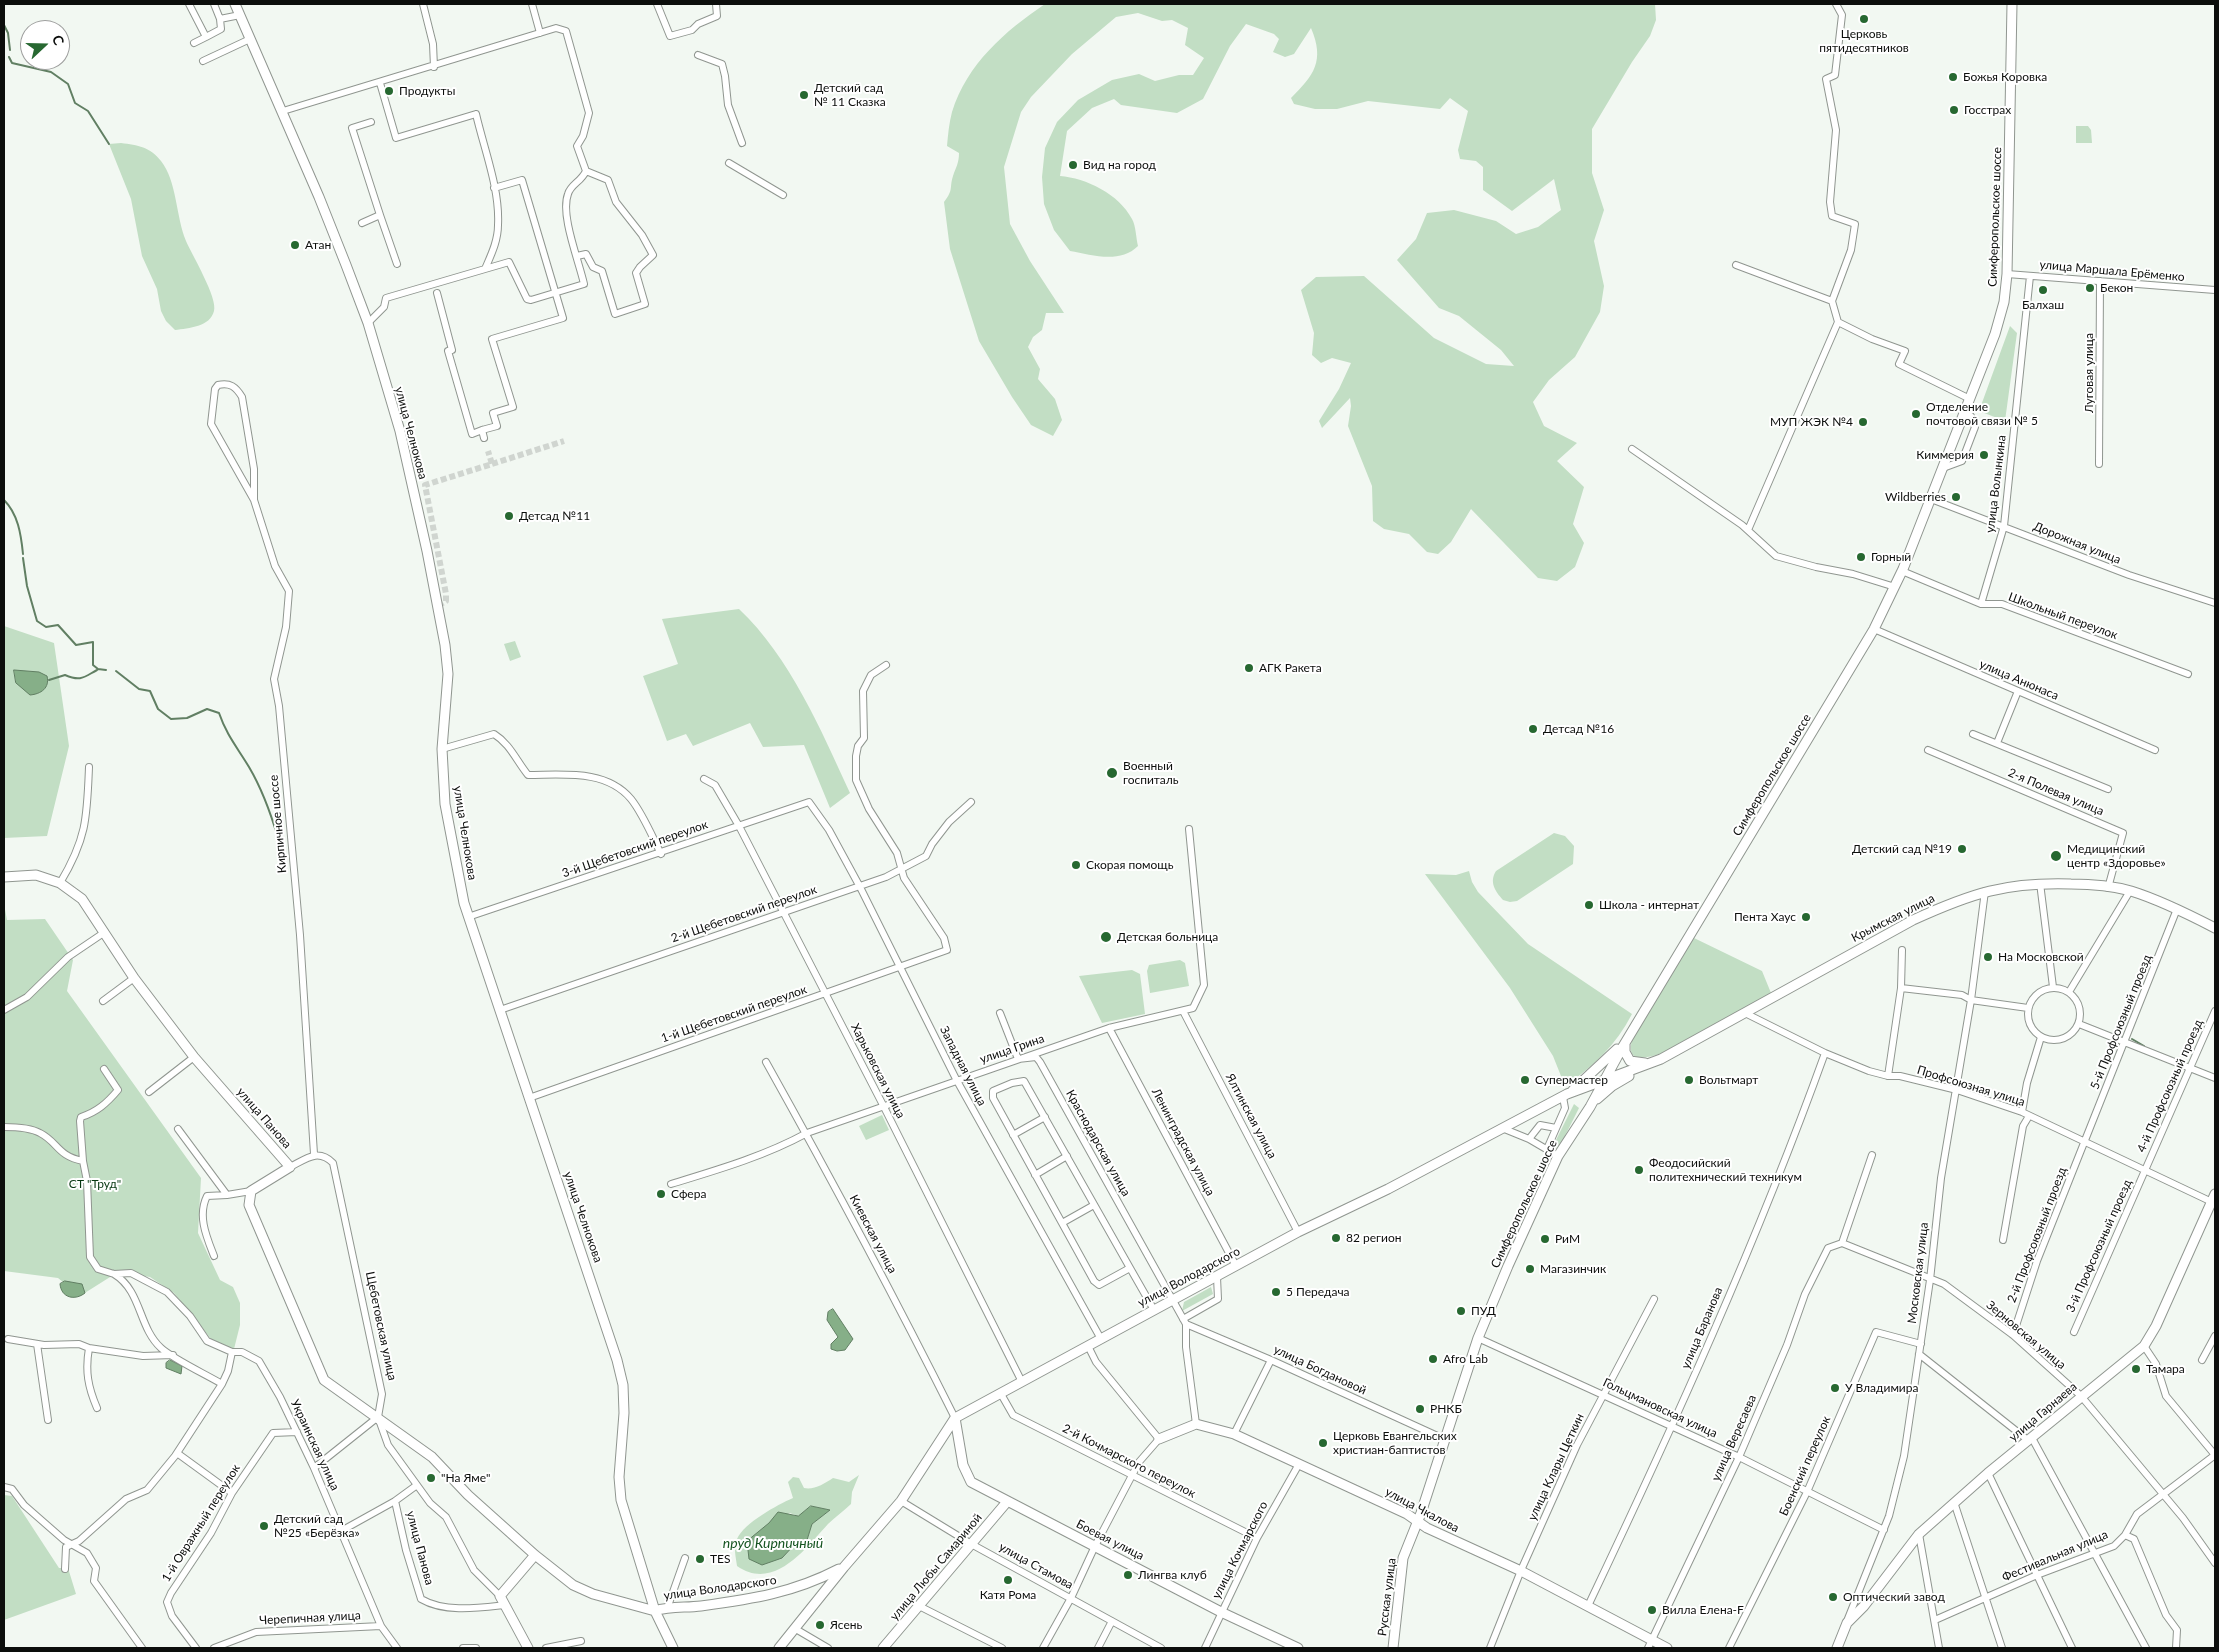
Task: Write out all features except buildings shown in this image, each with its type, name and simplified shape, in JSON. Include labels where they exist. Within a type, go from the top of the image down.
[{"type":"main road","name":"улица Челнокова","points":[[235,4],[320,197],[368,323],[410,474],[445,645],[448,693],[442,749],[446,804],[464,903],[617,1360],[623,1386],[624,1413],[618,1477],[621,1500],[655,1610],[673,1648]]},
{"type":"main road","name":"Симферопольское шоссе","points":[[1418,1521],[1478,1338],[1508,1266],[1558,1156],[1588,1109],[1626,1042],[1874,629],[1895,587],[1931,499],[1968,398],[1995,334],[2004,302],[2007,274],[2012,4]]},
{"type":"main road","name":"улица Панова","points":[[4,877],[36,875],[60,883],[82,899],[134,978],[194,1057],[290,1167],[251,1191]]},
{"type":"main road","name":"Крымская улица","points":[[1603,1081],[1653,1063],[1913,920],[1952,902],[1985,891],[2040,883],[2087,884],[2130,891],[2177,909],[2215,928]]},
{"type":"main road","points":[[1626,1042],[1625,1052],[1630,1060],[1653,1063]]},
{"type":"main road","points":[[1565,1096],[1626,1042]]},
{"type":"main road","points":[[1588,1109],[1612,1086],[1653,1063]]},
{"type":"main road","name":"улица Володарского","points":[[779,1648],[844,1567],[901,1501],[955,1418],[1298,1232],[1388,1189],[1565,1096],[1603,1081]]},
{"type":"main road","points":[[1565,1096],[1581,1093],[1587,1095],[1589,1100],[1588,1109]]},
{"type":"main road","points":[[251,1191],[249,1205],[324,1380],[432,1457],[468,1495],[535,1555],[573,1585],[593,1594],[655,1610]]},
{"type":"main road","name":"улица Гарнаева","points":[[1847,1622],[1864,1606],[1919,1534],[1988,1473],[2144,1346],[2156,1326],[2214,1200]]},
{"type":"main road","name":"Боевая улица","points":[[955,1418],[962,1465],[970,1482],[1221,1612],[1298,1648]]},
{"type":"main road","points":[[1158,1439],[1196,1424]]},
{"type":"main road","name":"улица Чкалова","points":[[1196,1424],[1234,1434],[1407,1514],[1427,1528],[1588,1606],[1650,1644],[1667,1648]]},
{"type":"main road","name":"улица Любы Самариной","points":[[883,1648],[973,1544],[1006,1502]]},
{"type":"main road","name":"Русская улица","points":[[1392,1648],[1403,1558],[1418,1521]]},
{"type":"main road","points":[[500,1596],[535,1555]]},
{"type":"main road","name":"улица Володарского","points":[[655,1610],[668,1606],[698,1606],[788,1592],[844,1567]]},
{"type":"main road","name":"Щебетовская улица","points":[[500,1596],[528,1648]]},
{"type":"main road","name":"Московская улица","points":[[1837,1648],[1847,1622]]},
{"type":"street","points":[[189,4],[206,37]]},
{"type":"street","points":[[194,44],[221,30],[220,19],[214,4]]},
{"type":"street","points":[[423,4],[433,44],[434,67]]},
{"type":"street","points":[[532,4],[540,33]]},
{"type":"street","points":[[657,4],[670,36],[692,30],[698,24],[717,16],[716,4]]},
{"type":"street","points":[[1748,530],[1838,322],[1832,302],[1851,250],[1855,224],[1832,216],[1830,202],[1836,130],[1826,79],[1835,75],[1842,15],[1836,4]]},
{"type":"street","points":[[220,19],[240,15]]},
{"type":"street","points":[[283,111],[434,67],[556,28],[566,31],[589,113],[583,136],[578,146],[586,171],[582,180],[573,185],[568,192],[564,206],[584,284],[556,293],[527,299],[509,262],[386,298],[384,308],[368,323]]},
{"type":"street","points":[[202,62],[250,39]]},
{"type":"street","points":[[698,55],[722,64],[728,105],[742,143]]},
{"type":"street","points":[[380,83],[396,138],[476,114],[494,188],[498,225],[494,249],[485,269]]},
{"type":"street","points":[[371,122],[352,128],[397,264]]},
{"type":"street","points":[[729,163],[783,195]]},
{"type":"street","points":[[577,256],[586,254],[593,267],[602,271],[615,314],[645,304],[636,273],[654,255],[642,235],[616,202],[608,180],[586,171]]},
{"type":"street","points":[[437,293],[452,350],[448,351],[472,434],[497,426],[494,413],[513,407],[492,339],[564,318],[522,180],[494,188]]},
{"type":"street","points":[[362,223],[380,215]]},
{"type":"street","points":[[1736,265],[1832,302]]},
{"type":"street","name":"улица Маршала Ерёменко","points":[[2007,274],[2215,290]]},
{"type":"street","name":"улица Волынкина","points":[[1981,604],[2004,526],[2030,276]]},
{"type":"street","name":"Луговая улица","points":[[2099,464],[2100,281]]},
{"type":"street","points":[[1838,322],[1872,339],[1905,352],[1899,364],[1968,398]]},
{"type":"street","name":"Кирпичное шоссе","points":[[254,500],[254,469],[242,397],[236,388],[225,383],[218,385],[215,389],[211,424],[254,500],[275,566],[289,591],[286,627],[274,679],[279,706],[300,934],[314,1154]]},
{"type":"street","points":[[1943,468],[1962,461],[1976,427],[1971,416],[1963,412]]},
{"type":"street","points":[[482,430],[484,438]]},
{"type":"street","points":[[1632,449],[1748,530],[1776,556],[1816,567],[1853,574],[1895,587]]},
{"type":"street","name":"Дорожная улица","points":[[1931,499],[2129,575],[2215,603]]},
{"type":"street","name":"Школьный переулок","points":[[1902,571],[1981,604],[2002,604],[2188,674]]},
{"type":"street","name":"улица Анюнаса","points":[[1874,629],[2156,750]]},
{"type":"street","points":[[886,666],[871,675],[863,691],[864,738],[857,751],[856,780],[869,809],[897,854],[902,868]]},
{"type":"street","points":[[1997,743],[2018,691]]},
{"type":"street","points":[[442,749],[494,734],[507,742],[517,761],[528,775],[578,775],[610,782],[632,801],[661,854]]},
{"type":"street","points":[[1973,734],[2108,789]]},
{"type":"street","name":"2-я Полевая улица","points":[[1928,750],[2123,833],[2108,888]]},
{"type":"street","points":[[60,883],[80,845],[86,821],[89,767]]},
{"type":"street","name":"Харьковская улица","points":[[704,779],[715,785],[739,826],[884,1107],[1022,1382]]},
{"type":"street","name":"3-й Щебетовский переулок","points":[[468,917],[629,862],[661,854],[809,802]]},
{"type":"street","name":"Западная улица","points":[[809,802],[829,830],[860,886],[956,1080],[1101,1339]]},
{"type":"street","name":"2-й Щебетовский переулок","points":[[500,1010],[886,877],[926,856],[932,844],[949,822],[971,802]]},
{"type":"street","points":[[1183,1011],[1193,1008],[1204,985],[1189,829]]},
{"type":"street","name":"1-й Щебетовский переулок","points":[[529,1098],[946,950],[944,938],[904,878],[902,868]]},
{"type":"street","points":[[2040,883],[2052,987]]},
{"type":"street","name":"Московская улица","points":[[1847,1622],[1884,1530],[1904,1456],[1930,1280],[1941,1178],[1971,1000],[1985,891]]},
{"type":"street","points":[[2069,992],[2130,891]]},
{"type":"street","name":"5-й Профсоюзный проезд","points":[[2085,1143],[2177,909]]},
{"type":"street","points":[[4,1010],[27,997],[68,957],[105,932]]},
{"type":"street","points":[[1888,1076],[1901,988],[1902,950]]},
{"type":"street","points":[[103,1001],[134,978]]},
{"type":"street","points":[[2052,987],[2069,992],[2080,1006],[2078,1024],[2072,1034],[2063,1039],[2052,1040],[2041,1037],[2033,1030],[2028,1019],[2028,1008],[2037,994],[2052,987]]},
{"type":"street","points":[[1901,988],[1962,995],[1971,1000],[2028,1008]]},
{"type":"street","name":"улица Грина","points":[[671,1184],[786,1144],[807,1133],[1018,1058],[1110,1028],[1183,1011]]},
{"type":"street","name":"Ялтинская улица","points":[[1183,1011],[1298,1232]]},
{"type":"street","name":"4-й Профсоюзный проезд","points":[[2145,1170],[2215,1011]]},
{"type":"street","points":[[1000,1013],[1018,1058]]},
{"type":"street","name":"Профсоюзная улица","points":[[1745,1013],[1825,1054],[1888,1076],[1900,1076],[1956,1090],[2022,1112],[2085,1143],[2214,1200]]},
{"type":"street","points":[[2078,1024],[2215,1078]]},
{"type":"street","name":"Ленинградская улица","points":[[1110,1028],[1236,1266]]},
{"type":"street","points":[[2022,1112],[2027,1083],[2041,1037]]},
{"type":"street","name":"улица Баранова","points":[[1588,1606],[1672,1426],[1799,1127],[1825,1054]]},
{"type":"street","name":"Краснодарская улица","points":[[1018,1058],[1036,1056],[1040,1062],[1172,1300]]},
{"type":"street","points":[[149,1092],[194,1057]]},
{"type":"street","name":"Киевская улица","points":[[766,1062],[807,1133],[906,1319],[955,1418]]},
{"type":"street","points":[[104,1069],[118,1090],[108,1102],[94,1113],[81,1117],[80,1121],[87,1181],[90,1257],[98,1269],[114,1274],[126,1281],[132,1290],[147,1327],[161,1348],[222,1384]]},
{"type":"street","points":[[1130,1268],[1100,1285],[1094,1281],[993,1098],[993,1091],[1012,1083],[1024,1081],[1154,1310]]},
{"type":"street","points":[[1547,1149],[1565,1106],[1565,1096]]},
{"type":"street","points":[[2003,1240],[2023,1126],[2029,1116]]},
{"type":"street","points":[[1013,1135],[1045,1118]]},
{"type":"street","points":[[1529,1139],[1540,1125],[1556,1128]]},
{"type":"street","points":[[4,1126],[40,1133],[59,1151],[72,1159],[84,1161]]},
{"type":"street","points":[[1502,1128],[1529,1139],[1558,1156]]},
{"type":"street","points":[[178,1129],[227,1195]]},
{"type":"street","name":"2-й Профсоюзный проезд","points":[[2013,1336],[2037,1261],[2085,1143]]},
{"type":"street","points":[[290,1167],[314,1154]]},
{"type":"street","name":"Щебетовская улица","points":[[314,1154],[323,1155],[333,1163],[340,1188],[382,1394],[378,1418],[388,1445],[430,1503],[446,1517],[474,1570],[500,1596]]},
{"type":"street","points":[[1842,1243],[1872,1155]]},
{"type":"street","points":[[1035,1175],[1067,1156]]},
{"type":"street","name":"3-й Профсоюзный проезд","points":[[2074,1332],[2145,1170]]},
{"type":"street","points":[[214,1256],[204,1230],[203,1203],[207,1196],[212,1194],[227,1195],[251,1191]]},
{"type":"street","points":[[1062,1223],[1094,1205]]},
{"type":"street","name":"Зерновская улица","points":[[1842,1243],[1930,1280],[1944,1284],[2013,1336],[2081,1396],[2183,1518],[2215,1563]]},
{"type":"street","name":"улица Вересаева","points":[[1650,1644],[1739,1457],[1787,1346],[1805,1294],[1828,1248],[1842,1243]]},
{"type":"street","name":"Украинская улица","points":[[114,1274],[132,1273],[167,1292],[190,1316],[207,1341],[232,1352],[242,1352],[259,1361],[314,1468],[381,1626],[397,1648]]},
{"type":"street","points":[[1185,1322],[1218,1299],[1217,1277]]},
{"type":"street","name":"улица Клары Цеткин","points":[[1490,1648],[1577,1445],[1654,1299]]},
{"type":"street","points":[[1172,1300],[1185,1322],[1186,1347],[1196,1424]]},
{"type":"street","name":"улица Богдановой","points":[[1185,1322],[1444,1439]]},
{"type":"street","name":"Боенский переулок","points":[[1729,1648],[1807,1492],[1876,1332],[1921,1344]]},
{"type":"street","points":[[2202,1360],[2215,1336]]},
{"type":"street","name":"Гольцмановская улица","points":[[1478,1338],[1739,1457],[1884,1530]]},
{"type":"street","points":[[8,1339],[37,1344],[79,1344],[89,1348],[143,1356],[173,1355]]},
{"type":"street","points":[[37,1344],[48,1420]]},
{"type":"street","points":[[1042,1648],[1071,1598],[1095,1546],[1134,1475],[1139,1462],[1158,1439],[1096,1362],[1088,1346]]},
{"type":"street","points":[[2144,1346],[2156,1364],[2166,1396],[2215,1455]]},
{"type":"street","points":[[89,1348],[86,1367],[88,1387],[97,1408]]},
{"type":"street","points":[[65,1569],[66,1547],[79,1541],[126,1499],[147,1490],[177,1453],[222,1384],[228,1372],[232,1352]]},
{"type":"street","points":[[1919,1354],[2030,1439],[2146,1648]]},
{"type":"street","points":[[1234,1434],[1271,1360]]},
{"type":"street","name":"2-й Кочмарского переулок","points":[[1001,1394],[1013,1415],[1257,1538]]},
{"type":"street","points":[[314,1468],[378,1418]]},
{"type":"street","name":"1-й Овражный переулок","points":[[196,1648],[172,1616],[167,1602],[211,1533],[232,1493],[273,1433],[286,1430],[297,1432]]},
{"type":"street","points":[[177,1453],[232,1493]]},
{"type":"street","name":"Фестивальная улица","points":[[1935,1620],[2037,1575],[2114,1546],[2125,1535],[2137,1514],[2215,1455]]},
{"type":"street","name":"улица Кочмарского","points":[[1205,1648],[1257,1538],[1299,1464]]},
{"type":"street","points":[[1988,1473],[2072,1648]]},
{"type":"street","name":"улица Панова","points":[[417,1485],[395,1501],[420,1599],[430,1605],[468,1609],[505,1606]]},
{"type":"street","points":[[4,1487],[12,1489],[24,1504],[64,1540],[87,1553],[96,1568],[94,1581],[142,1648]]},
{"type":"street","points":[[341,1531],[395,1501]]},
{"type":"street","name":"улица Стамова","points":[[901,1501],[973,1544],[1161,1648]]},
{"type":"street","points":[[1954,1502],[2002,1648]]},
{"type":"street","points":[[1919,1534],[1939,1648]]},
{"type":"street","points":[[2125,1535],[2134,1539],[2166,1615],[2177,1630],[2176,1648]]},
{"type":"street","points":[[668,1606],[685,1558]]},
{"type":"street","points":[[919,1606],[1002,1648]]},
{"type":"street","points":[[1098,1648],[1112,1621]]},
{"type":"street","name":"Черепичная улица","points":[[214,1648],[256,1632],[381,1626]]},
{"type":"street","points":[[794,1628],[828,1648]]},
{"type":"street","points":[[546,1648],[581,1641]]},
{"type":"street","points":[[463,1648],[476,1648]]},
{"type":"green space","points":[[1045,4],[1655,4],[1656,20],[1650,36],[1632,62],[1592,129],[1592,173],[1604,210],[1594,241],[1604,286],[1600,312],[1575,357],[1549,380],[1533,402],[1544,426],[1577,443],[1557,461],[1584,487],[1573,524],[1584,543],[1575,567],[1557,581],[1538,578],[1471,509],[1451,542],[1438,554],[1427,552],[1409,534],[1384,529],[1373,521],[1372,486],[1348,426],[1351,406],[1350,398],[1322,428],[1319,421],[1339,389],[1351,363],[1332,358],[1321,363],[1312,355],[1314,333],[1301,290],[1316,277],[1364,276],[1434,338],[1486,364],[1514,366],[1501,350],[1459,316],[1439,308],[1397,260],[1416,239],[1427,213],[1454,210],[1496,221],[1516,234],[1538,227],[1561,210],[1554,179],[1512,211],[1483,190],[1483,167],[1476,161],[1460,159],[1458,150],[1468,111],[1450,98],[1440,109],[1368,101],[1337,109],[1315,109],[1294,104],[1291,98],[1306,82],[1315,67],[1317,59],[1317,50],[1311,28],[1294,54],[1285,57],[1273,52],[1279,39],[1274,34],[1246,24],[1230,46],[1203,99],[1177,113],[1121,105],[1114,99],[1092,108],[1067,131],[1060,176],[1080,180],[1101,189],[1119,202],[1126,210],[1133,222],[1138,246],[1131,252],[1123,255],[1106,257],[1070,251],[1054,230],[1044,204],[1042,177],[1045,148],[1057,122],[1078,100],[1112,80],[1139,74],[1155,81],[1179,75],[1193,75],[1204,58],[1185,45],[1188,28],[1172,20],[1162,21],[1138,13],[1116,17],[1072,54],[1031,97],[1021,112],[1004,167],[1010,224],[1030,261],[1064,313],[1046,313],[1042,330],[1033,337],[1028,347],[1040,369],[1038,379],[1055,399],[1062,420],[1053,436],[1031,425],[979,341],[950,249],[944,202],[950,191],[959,153],[947,146],[951,116],[967,79],[977,64],[1002,37]]},
{"type":"green space","points":[[2076,126],[2088,126],[2091,130],[2092,143],[2076,143]]},
{"type":"green space","points":[[121,143],[148,150],[157,156],[166,169],[186,241],[208,287],[214,305],[212,316],[204,324],[175,330],[166,321],[161,311],[157,289],[142,256],[131,199],[109,144]]},
{"type":"green space","points":[[2010,326],[2017,333],[2005,421],[1979,411]]},
{"type":"green space","points":[[739,609],[774,649],[803,695],[828,744],[850,793],[830,808],[804,745],[763,747],[750,723],[693,746],[686,734],[667,741],[643,676],[678,664],[662,619]]},
{"type":"green space","points":[[4,626],[54,643],[69,746],[47,836],[4,838]]},
{"type":"green space","points":[[515,641],[521,657],[510,661],[504,644]]},
{"type":"green space","points":[[1554,833],[1565,836],[1574,846],[1573,864],[1517,901],[1503,900],[1493,883],[1496,871]]},
{"type":"green space","points":[[1469,871],[1472,882],[1478,892],[1528,944],[1632,1014],[1619,1036],[1603,1054],[1565,1086],[1553,1056],[1510,988],[1425,874],[1456,875]]},
{"type":"green space","name":"СТ \"Труд\"","points":[[4,904],[7,920],[45,919],[73,960],[67,991],[201,1178],[198,1233],[220,1280],[233,1287],[240,1303],[240,1325],[234,1349],[211,1339],[174,1293],[150,1277],[118,1272],[80,1296],[58,1278],[4,1271]]},
{"type":"green space","points":[[1694,938],[1762,971],[1771,993],[1662,1053],[1643,1058],[1634,1056],[1631,1052],[1633,1037]]},
{"type":"green space","points":[[1180,960],[1185,963],[1189,986],[1150,993],[1147,971],[1149,965]]},
{"type":"green space","points":[[1132,970],[1140,974],[1145,1014],[1102,1023],[1079,976]]},
{"type":"green space","points":[[1574,1104],[1579,1108],[1559,1148],[1555,1149],[1553,1147],[1555,1142]]},
{"type":"green space","points":[[882,1115],[889,1130],[866,1140],[859,1126]]},
{"type":"green space","points":[[1211,1287],[1213,1294],[1182,1311],[1184,1302]]},
{"type":"green space","points":[[859,1475],[852,1492],[851,1504],[788,1564],[764,1574],[751,1573],[737,1566],[735,1546],[737,1539],[746,1527],[762,1515],[793,1498],[788,1482],[793,1477],[799,1478],[804,1488],[819,1486],[833,1478],[849,1482]],"holes":[[[811,1506],[830,1510],[812,1524],[807,1540],[796,1543],[782,1558],[747,1541],[770,1523],[790,1513],[798,1516]]]},
{"type":"green space","points":[[4,1495],[12,1496],[59,1568],[68,1568],[76,1594],[4,1620]]},
{"type":"water","points":[[14,670],[39,672],[47,676],[46,687],[41,692],[30,695],[16,683]]},
{"type":"water","points":[[65,1281],[82,1284],[85,1293],[77,1297],[69,1297],[61,1289],[60,1284]]},
{"type":"water","points":[[833,1309],[853,1339],[845,1350],[837,1351],[831,1349],[831,1344],[838,1337],[827,1320],[828,1312]]},
{"type":"water","points":[[170,1360],[182,1366],[181,1374],[166,1368],[166,1363]]},
{"type":"water","name":"пруд Кирпичный","points":[[811,1506],[830,1510],[812,1524],[807,1540],[796,1543],[782,1558],[762,1565],[749,1559],[747,1541],[769,1523],[778,1512],[798,1516]]},
{"type":"waterway","points":[[4,25],[8,33],[10,50]]},
{"type":"waterway","points":[[9,57],[12,63],[51,72],[68,84],[75,103],[88,111],[109,144]]},
{"type":"waterway","points":[[4,500],[16,518],[23,554]]},
{"type":"waterway","points":[[23,558],[27,586],[37,621],[46,627],[58,625],[76,645],[93,642],[93,665],[98,669],[106,670]]},
{"type":"waterway","points":[[49,680],[65,675],[82,678],[97,670]]},
{"type":"waterway","points":[[116,671],[139,689],[150,691],[158,709],[171,719],[187,718],[207,709],[219,713],[229,735],[258,784],[278,838]]},
{"type":"waterway","points":[[2132,1039],[2144,1046]]},
{"type":"tunnel","points":[[492,464],[564,441]]},
{"type":"tunnel","points":[[438,606],[446,601],[446,594],[425,485],[492,464],[488,451]]},
{"type":"place","name":"Церковь пятидесятников","points":[[1864,19]]},
{"type":"place","name":"Божья Коровка","points":[[1953,77]]},
{"type":"place","name":"Продукты","points":[[389,91]]},
{"type":"place","name":"Детский сад № 11 Сказка","points":[[804,95]]},
{"type":"place","name":"Госстрах","points":[[1954,110]]},
{"type":"place","name":"Вид на город","points":[[1073,165]]},
{"type":"place","name":"Атан","points":[[295,245]]},
{"type":"place","name":"Бекон","points":[[2090,288]]},
{"type":"place","name":"Балхаш","points":[[2043,290]]},
{"type":"place","name":"Отделение почтовой связи № 5","points":[[1916,414]]},
{"type":"place","name":"МУП ЖЭК №4","points":[[1863,422]]},
{"type":"place","name":"Киммерия","points":[[1984,455]]},
{"type":"place","name":"Wildberries","points":[[1956,497]]},
{"type":"place","name":"Детсад №11","points":[[509,516]]},
{"type":"place","name":"Горный","points":[[1861,557]]},
{"type":"place","name":"АГК Ракета","points":[[1249,668]]},
{"type":"place","name":"Детсад №16","points":[[1533,729]]},
{"type":"place","name":"Военный госпиталь","points":[[1112,773]]},
{"type":"place","name":"Детский сад №19","points":[[1962,849]]},
{"type":"place","name":"Медицинский центр «Здоровье»","points":[[2056,856]]},
{"type":"place","name":"Скорая помощь","points":[[1076,865]]},
{"type":"place","name":"Школа - интернат","points":[[1589,905]]},
{"type":"place","name":"Пента Хаус","points":[[1806,917]]},
{"type":"place","name":"Детская больница","points":[[1106,937]]},
{"type":"place","name":"На Московской","points":[[1988,957]]},
{"type":"place","name":"Супермастер","points":[[1525,1080]]},
{"type":"place","name":"Вольтмарт","points":[[1689,1080]]},
{"type":"place","name":"Феодосийский политехнический техникум","points":[[1639,1170]]},
{"type":"place","name":"Сфера","points":[[661,1194]]},
{"type":"place","name":"82 регион","points":[[1336,1238]]},
{"type":"place","name":"РиМ","points":[[1545,1239]]},
{"type":"place","name":"Магазинчик","points":[[1530,1269]]},
{"type":"place","name":"5 Передача","points":[[1276,1292]]},
{"type":"place","name":"ПУД","points":[[1461,1311]]},
{"type":"place","name":"Afro Lab","points":[[1433,1359]]},
{"type":"place","name":"Тамара","points":[[2136,1369]]},
{"type":"place","name":"У Владимира","points":[[1835,1388]]},
{"type":"place","name":"РНКБ","points":[[1420,1409]]},
{"type":"place","name":"Церковь Евангельских христиан-баптистов","points":[[1323,1443]]},
{"type":"place","name":"\"На Яме\"","points":[[431,1478]]},
{"type":"place","name":"Детский сад №25 «Берёзка»","points":[[264,1526]]},
{"type":"place","name":"TES","points":[[700,1559]]},
{"type":"place","name":"Лингва клуб","points":[[1128,1575]]},
{"type":"place","name":"Катя Рома","points":[[1008,1580]]},
{"type":"place","name":"Оптический завод","points":[[1833,1597]]},
{"type":"place","name":"Вилла Елена-F","points":[[1652,1610]]},
{"type":"place","name":"Ясень","points":[[820,1625]]}]
